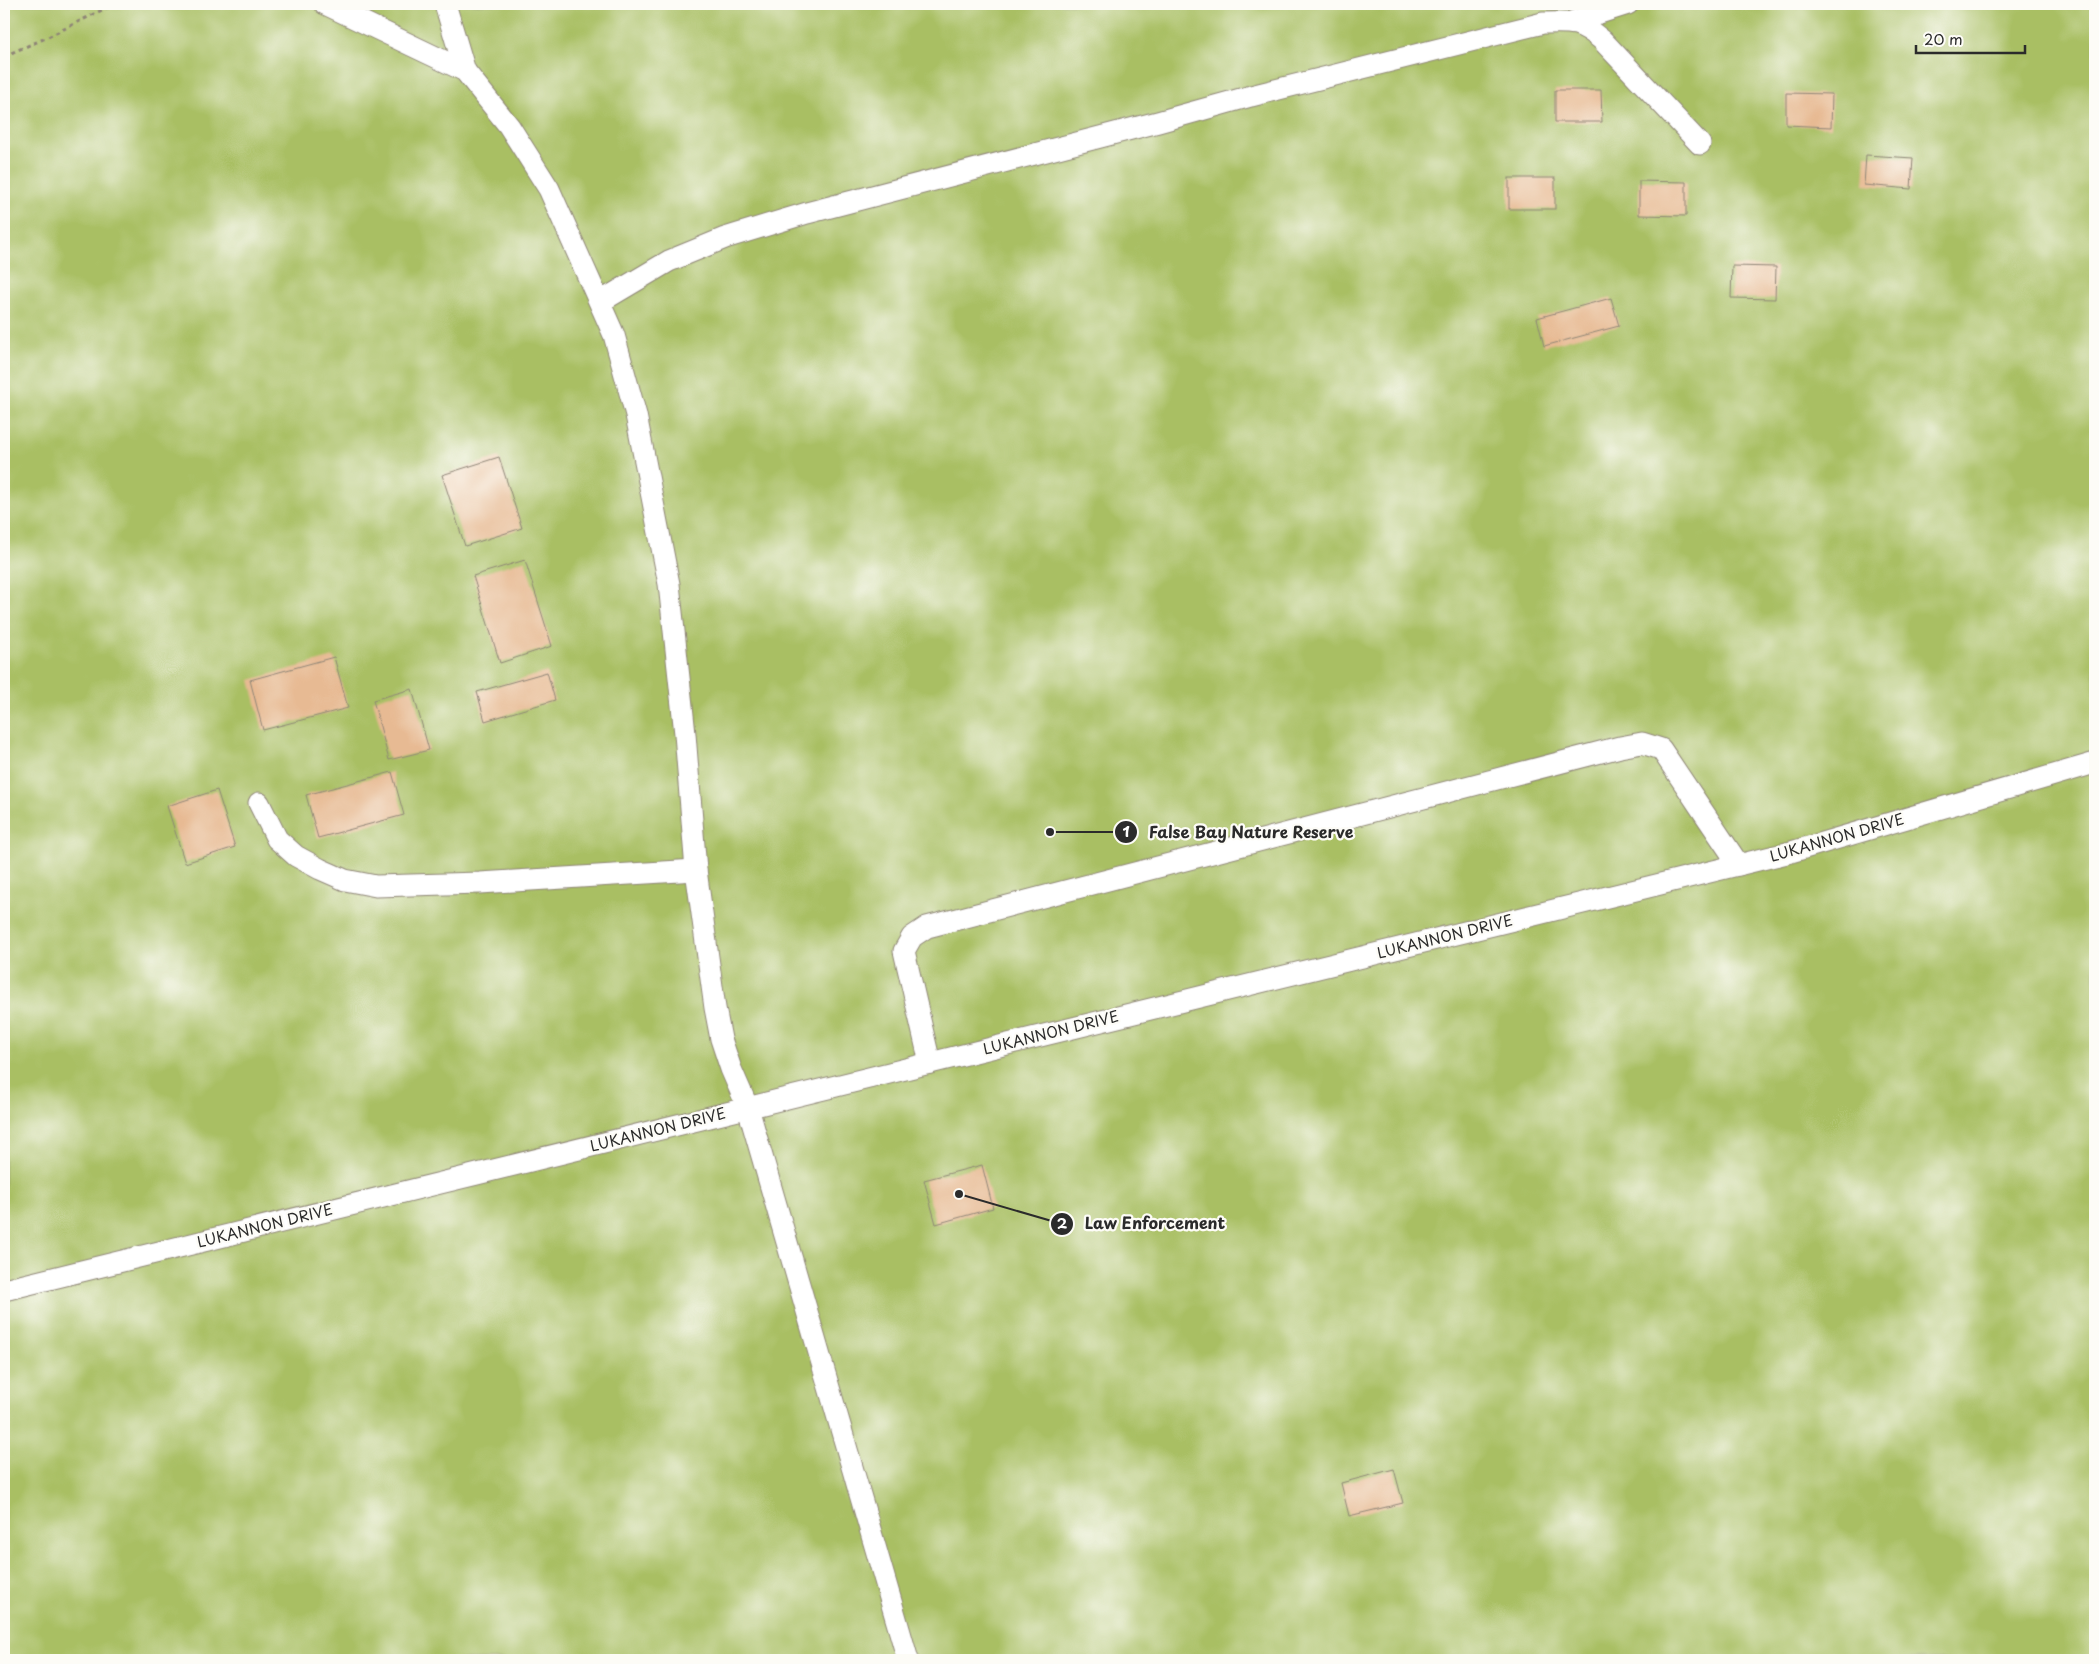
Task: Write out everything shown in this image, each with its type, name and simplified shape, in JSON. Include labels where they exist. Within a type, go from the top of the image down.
[{"type":"lane","points":[[325,4],[465,71]]},
{"type":"lane","points":[[445,4],[465,71],[509,126],[549,189],[614,335],[636,415],[669,584],[685,734],[696,870],[721,1039],[730,1069],[748,1108],[908,1660]]},
{"type":"lane","points":[[600,302],[669,261],[726,238],[807,213],[1427,51],[1543,23],[1571,22],[1628,4]]},
{"type":"lane","points":[[1571,22],[1587,27],[1602,40],[1700,144]]},
{"type":"lane","points":[[930,1063],[904,951],[912,937],[927,927],[1620,747],[1642,743],[1661,749],[1739,865]]},
{"type":"lane","name":"LUKANNON DRIVE","points":[[4,1290],[1791,852],[2095,763]]},
{"type":"lane","points":[[259,803],[277,838],[296,856],[320,870],[344,880],[376,886],[480,883],[696,870]]},
{"type":"path","points":[[4,56],[46,38],[114,4]]},
{"type":"green space","points":[[4,4],[2095,4],[2095,1660],[4,1660]]},
{"type":"building","points":[[1555,90],[1601,90],[1602,122],[1555,122]]},
{"type":"building","points":[[1786,93],[1832,94],[1831,127],[1786,125]]},
{"type":"building","points":[[1866,155],[1913,158],[1911,189],[1864,185]]},
{"type":"building","points":[[1509,178],[1555,178],[1555,209],[1509,209]]},
{"type":"building","points":[[1639,181],[1686,182],[1686,216],[1639,215]]},
{"type":"building","points":[[1732,266],[1776,267],[1775,299],[1731,298]]},
{"type":"building","points":[[1611,298],[1619,326],[1544,346],[1537,318]]},
{"type":"building","points":[[499,457],[522,528],[465,546],[442,475]]},
{"type":"building","points":[[525,560],[552,646],[500,663],[473,576]]},
{"type":"building","points":[[334,657],[348,708],[263,730],[250,680]]},
{"type":"building","points":[[547,672],[555,700],[485,721],[477,692]]},
{"type":"building","points":[[412,689],[429,750],[389,760],[373,700]]},
{"type":"building","points":[[392,772],[404,815],[318,838],[306,795]]},
{"type":"building","points":[[217,790],[235,847],[185,863],[167,806]]},
{"type":"building","points":[[982,1165],[993,1208],[936,1224],[924,1180]]},
{"type":"building","points":[[1394,1469],[1403,1503],[1349,1516],[1341,1483]]},
{"type":"place","name":"False Bay Nature Reserve","points":[[1050,832]]},
{"type":"place","name":"Law Enforcement","points":[[959,1194]]}]
